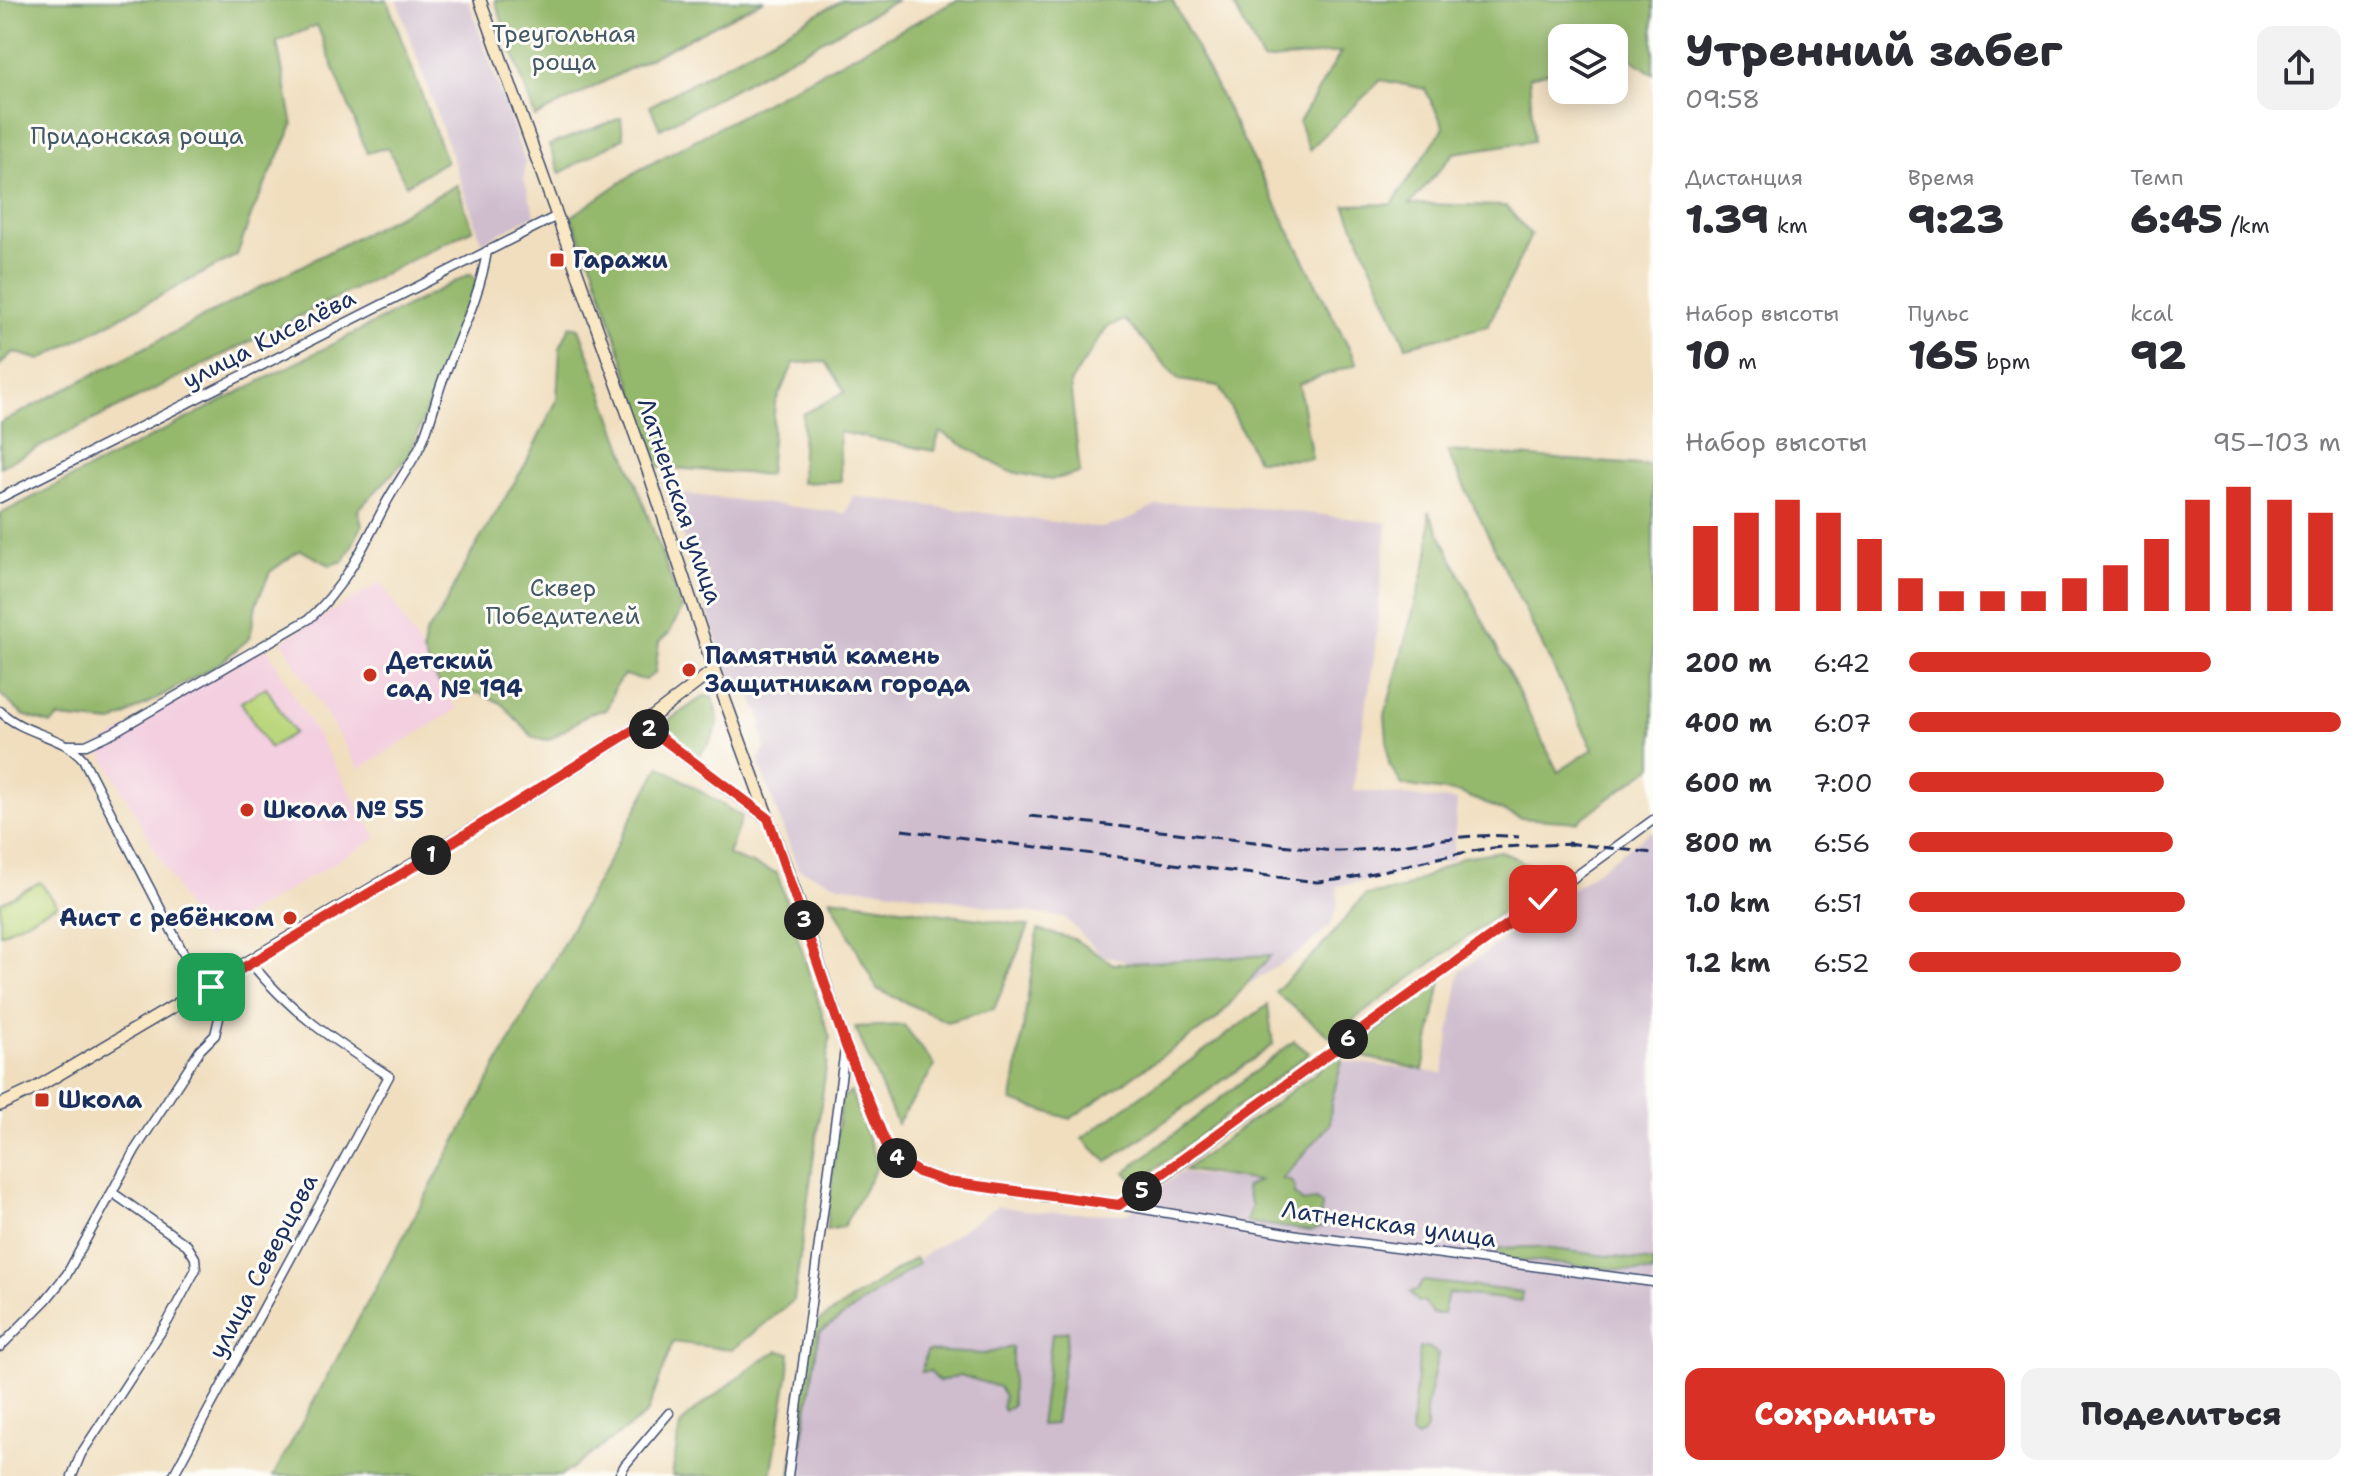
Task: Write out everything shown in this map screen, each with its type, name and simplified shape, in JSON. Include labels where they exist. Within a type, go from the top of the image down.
[{"type":"street","name":"Латненская улица","points":[[480,0],[651,479],[714,670],[846,1046],[886,1144],[900,1161],[918,1172],[948,1182],[1119,1205],[1298,1235],[1653,1282]]},
{"type":"street","name":"улица Киселёва","points":[[0,498],[557,216]]},
{"type":"street","points":[[67,745],[86,745],[114,732],[309,619],[329,601],[368,540],[423,441],[442,381],[482,282],[487,251]]},
{"type":"street","points":[[0,1105],[34,1089],[403,873],[643,724],[714,670]]},
{"type":"street","points":[[0,711],[25,729],[67,745],[83,759],[221,1010],[215,1035],[200,1050],[135,1150],[67,1274],[40,1308],[2,1342]]},
{"type":"street","points":[[643,724],[768,818]]},
{"type":"street","points":[[1119,1205],[1653,820]]},
{"type":"street","name":"улица Северцова","points":[[173,1476],[389,1076],[310,1023],[273,991],[251,963]]},
{"type":"street","points":[[788,1476],[846,1046]]},
{"type":"street","points":[[72,1476],[81,1454],[168,1321],[196,1269],[195,1258],[187,1245],[113,1193]]},
{"type":"street","points":[[619,1476],[669,1413]]},
{"type":"shaded area","points":[[397,0],[468,0],[525,162],[524,180],[535,215],[482,242]]},
{"type":"shaded area","points":[[684,494],[846,513],[853,496],[1101,528],[1170,503],[1274,509],[1387,523],[1374,658],[1353,790],[1457,801],[1453,859],[1388,877],[1337,886],[1338,903],[1331,925],[1303,950],[1239,990],[1101,955],[1066,918],[842,886],[798,869],[758,760],[764,750],[760,726],[763,723],[749,691],[727,683],[723,658],[672,504],[676,496]]},
{"type":"shaded area","name":"Детский сад № 194","points":[[381,582],[457,709],[359,769],[282,641]]},
{"type":"shaded area","name":"Школа № 55","points":[[266,647],[377,838],[204,939],[98,746]]},
{"type":"shaded area","points":[[1653,830],[1653,1476],[798,1476],[816,1336],[913,1263],[997,1206],[1038,1212],[1127,1214],[1179,1173],[1279,1183],[1330,1124],[1331,1103],[1342,1061],[1443,1073],[1460,971]]},
{"type":"green space","name":"Придонская роща","points":[[0,0],[387,0],[446,161],[406,185],[388,147],[367,153],[317,25],[277,42],[293,125],[252,213],[237,255],[40,360],[13,352],[0,365]]},
{"type":"green space","name":"Треугольная роща","points":[[495,0],[764,0],[535,117]]},
{"type":"green space","points":[[842,0],[897,0],[660,129],[650,106]]},
{"type":"green space","points":[[957,0],[1172,0],[1357,364],[1299,384],[1312,459],[1257,460],[1219,386],[1179,380],[1125,320],[1107,327],[1070,383],[1080,473],[1051,480],[1008,471],[940,432],[934,451],[839,432],[841,481],[801,483],[803,414],[845,392],[826,362],[794,363],[775,403],[769,475],[658,467],[593,266],[571,217],[637,171]]},
{"type":"green space","points":[[1231,0],[1653,0],[1653,74],[1628,56],[1628,24],[1548,24],[1548,72],[1529,77],[1534,141],[1454,153],[1410,204],[1506,206],[1531,235],[1488,326],[1406,346],[1345,205],[1392,204],[1444,127],[1425,89],[1381,80],[1309,150],[1299,122],[1341,52],[1263,61]]},
{"type":"green space","points":[[621,118],[623,138],[560,173],[549,145]]},
{"type":"green space","points":[[457,185],[473,229],[0,467],[0,423]]},
{"type":"green space","points":[[470,274],[478,282],[408,457],[358,510],[362,526],[344,561],[330,565],[300,550],[270,572],[256,604],[250,638],[219,664],[112,723],[59,718],[51,724],[23,715],[0,694],[0,514]]},
{"type":"green space","name":"Сквер Победителей","points":[[570,326],[579,328],[682,609],[669,633],[659,642],[655,673],[645,680],[624,675],[606,710],[591,713],[549,740],[534,738],[501,703],[480,693],[453,695],[437,681],[423,653],[425,634],[439,616],[471,554],[525,465],[557,400],[560,348]]},
{"type":"green space","points":[[1447,451],[1653,466],[1653,766],[1577,822],[1520,818],[1460,793],[1402,785],[1389,764],[1385,715],[1429,552],[1429,512],[1558,772],[1593,749]]},
{"type":"green space","points":[[266,687],[294,733],[269,748],[241,702]]},
{"type":"green space","points":[[704,696],[712,697],[718,723],[713,736],[697,758],[674,739],[668,721]]},
{"type":"green space","points":[[660,766],[742,817],[728,855],[777,873],[830,1038],[794,1300],[732,1350],[673,1342],[647,1414],[561,1476],[273,1476]]},
{"type":"green space","points":[[1501,851],[1551,876],[1330,1037],[1275,992],[1323,945],[1365,895],[1402,889],[1463,857]]},
{"type":"green space","points":[[40,882],[57,905],[0,934],[0,903]]},
{"type":"green space","points":[[830,898],[1029,926],[994,1009],[947,1022],[877,989]]},
{"type":"green space","points":[[1038,930],[1074,939],[1113,964],[1271,955],[1217,1019],[1070,1119],[1012,1101]]},
{"type":"green space","points":[[1441,982],[1423,1070],[1364,1057],[1352,1049]]},
{"type":"green space","points":[[1268,1005],[1273,1045],[1107,1162],[1082,1138]]},
{"type":"green space","points":[[904,1025],[935,1066],[897,1124],[855,1027]]},
{"type":"green space","points":[[1294,1041],[1309,1053],[1136,1184],[1125,1172]]},
{"type":"green space","points":[[1341,1054],[1330,1124],[1282,1179],[1289,1180],[1295,1186],[1294,1194],[1303,1202],[1316,1200],[1322,1205],[1322,1227],[1310,1231],[1246,1222],[1252,1205],[1245,1187],[1259,1181],[1184,1170]]},
{"type":"green space","points":[[851,1092],[878,1165],[843,1227],[826,1230],[841,1098]]},
{"type":"green space","points":[[1537,1247],[1653,1262],[1653,1273],[1507,1259],[1493,1248]]},
{"type":"green space","points":[[915,1258],[918,1264],[819,1333],[797,1476],[790,1476],[810,1327]]},
{"type":"green space","points":[[1423,1281],[1522,1292],[1522,1301],[1448,1293],[1443,1314],[1433,1314],[1424,1301],[1418,1302],[1410,1292],[1418,1290]]},
{"type":"green space","points":[[1068,1331],[1055,1424],[1040,1425],[1052,1334]]},
{"type":"green space","points":[[1012,1347],[1012,1405],[1004,1411],[1004,1396],[999,1387],[960,1375],[939,1382],[930,1371],[921,1372],[927,1351],[984,1354]]},
{"type":"green space","points":[[1428,1347],[1438,1354],[1426,1409],[1426,1429],[1417,1438],[1411,1433],[1420,1348]]},
{"type":"green space","points":[[778,1351],[790,1353],[789,1371],[771,1476],[672,1476],[680,1426],[689,1415]]},
{"type":"railway","points":[[1030,816],[1333,851],[1472,836],[1519,837]]},
{"type":"railway","points":[[902,830],[1317,882],[1476,850],[1579,844]]},
{"type":"railway","points":[[1567,843],[1653,853]]},
{"type":"place","name":"Гаражи","points":[[557,260]]},
{"type":"place","name":"Памятный камень Защитникам города","points":[[689,670]]},
{"type":"place","name":"Детский сад № 194","points":[[370,675]]},
{"type":"place","name":"Школа № 55","points":[[247,810]]},
{"type":"place","name":"Аист с ребёнком","points":[[290,918]]},
{"type":"place","name":"Школа","points":[[42,1100]]},
{"type":"route","points":[[211,987],[403,873],[643,724],[768,818],[846,1046],[886,1144],[900,1161],[918,1172],[948,1182],[1119,1205],[1146,1189],[1324,1056],[1543,899]]}]
